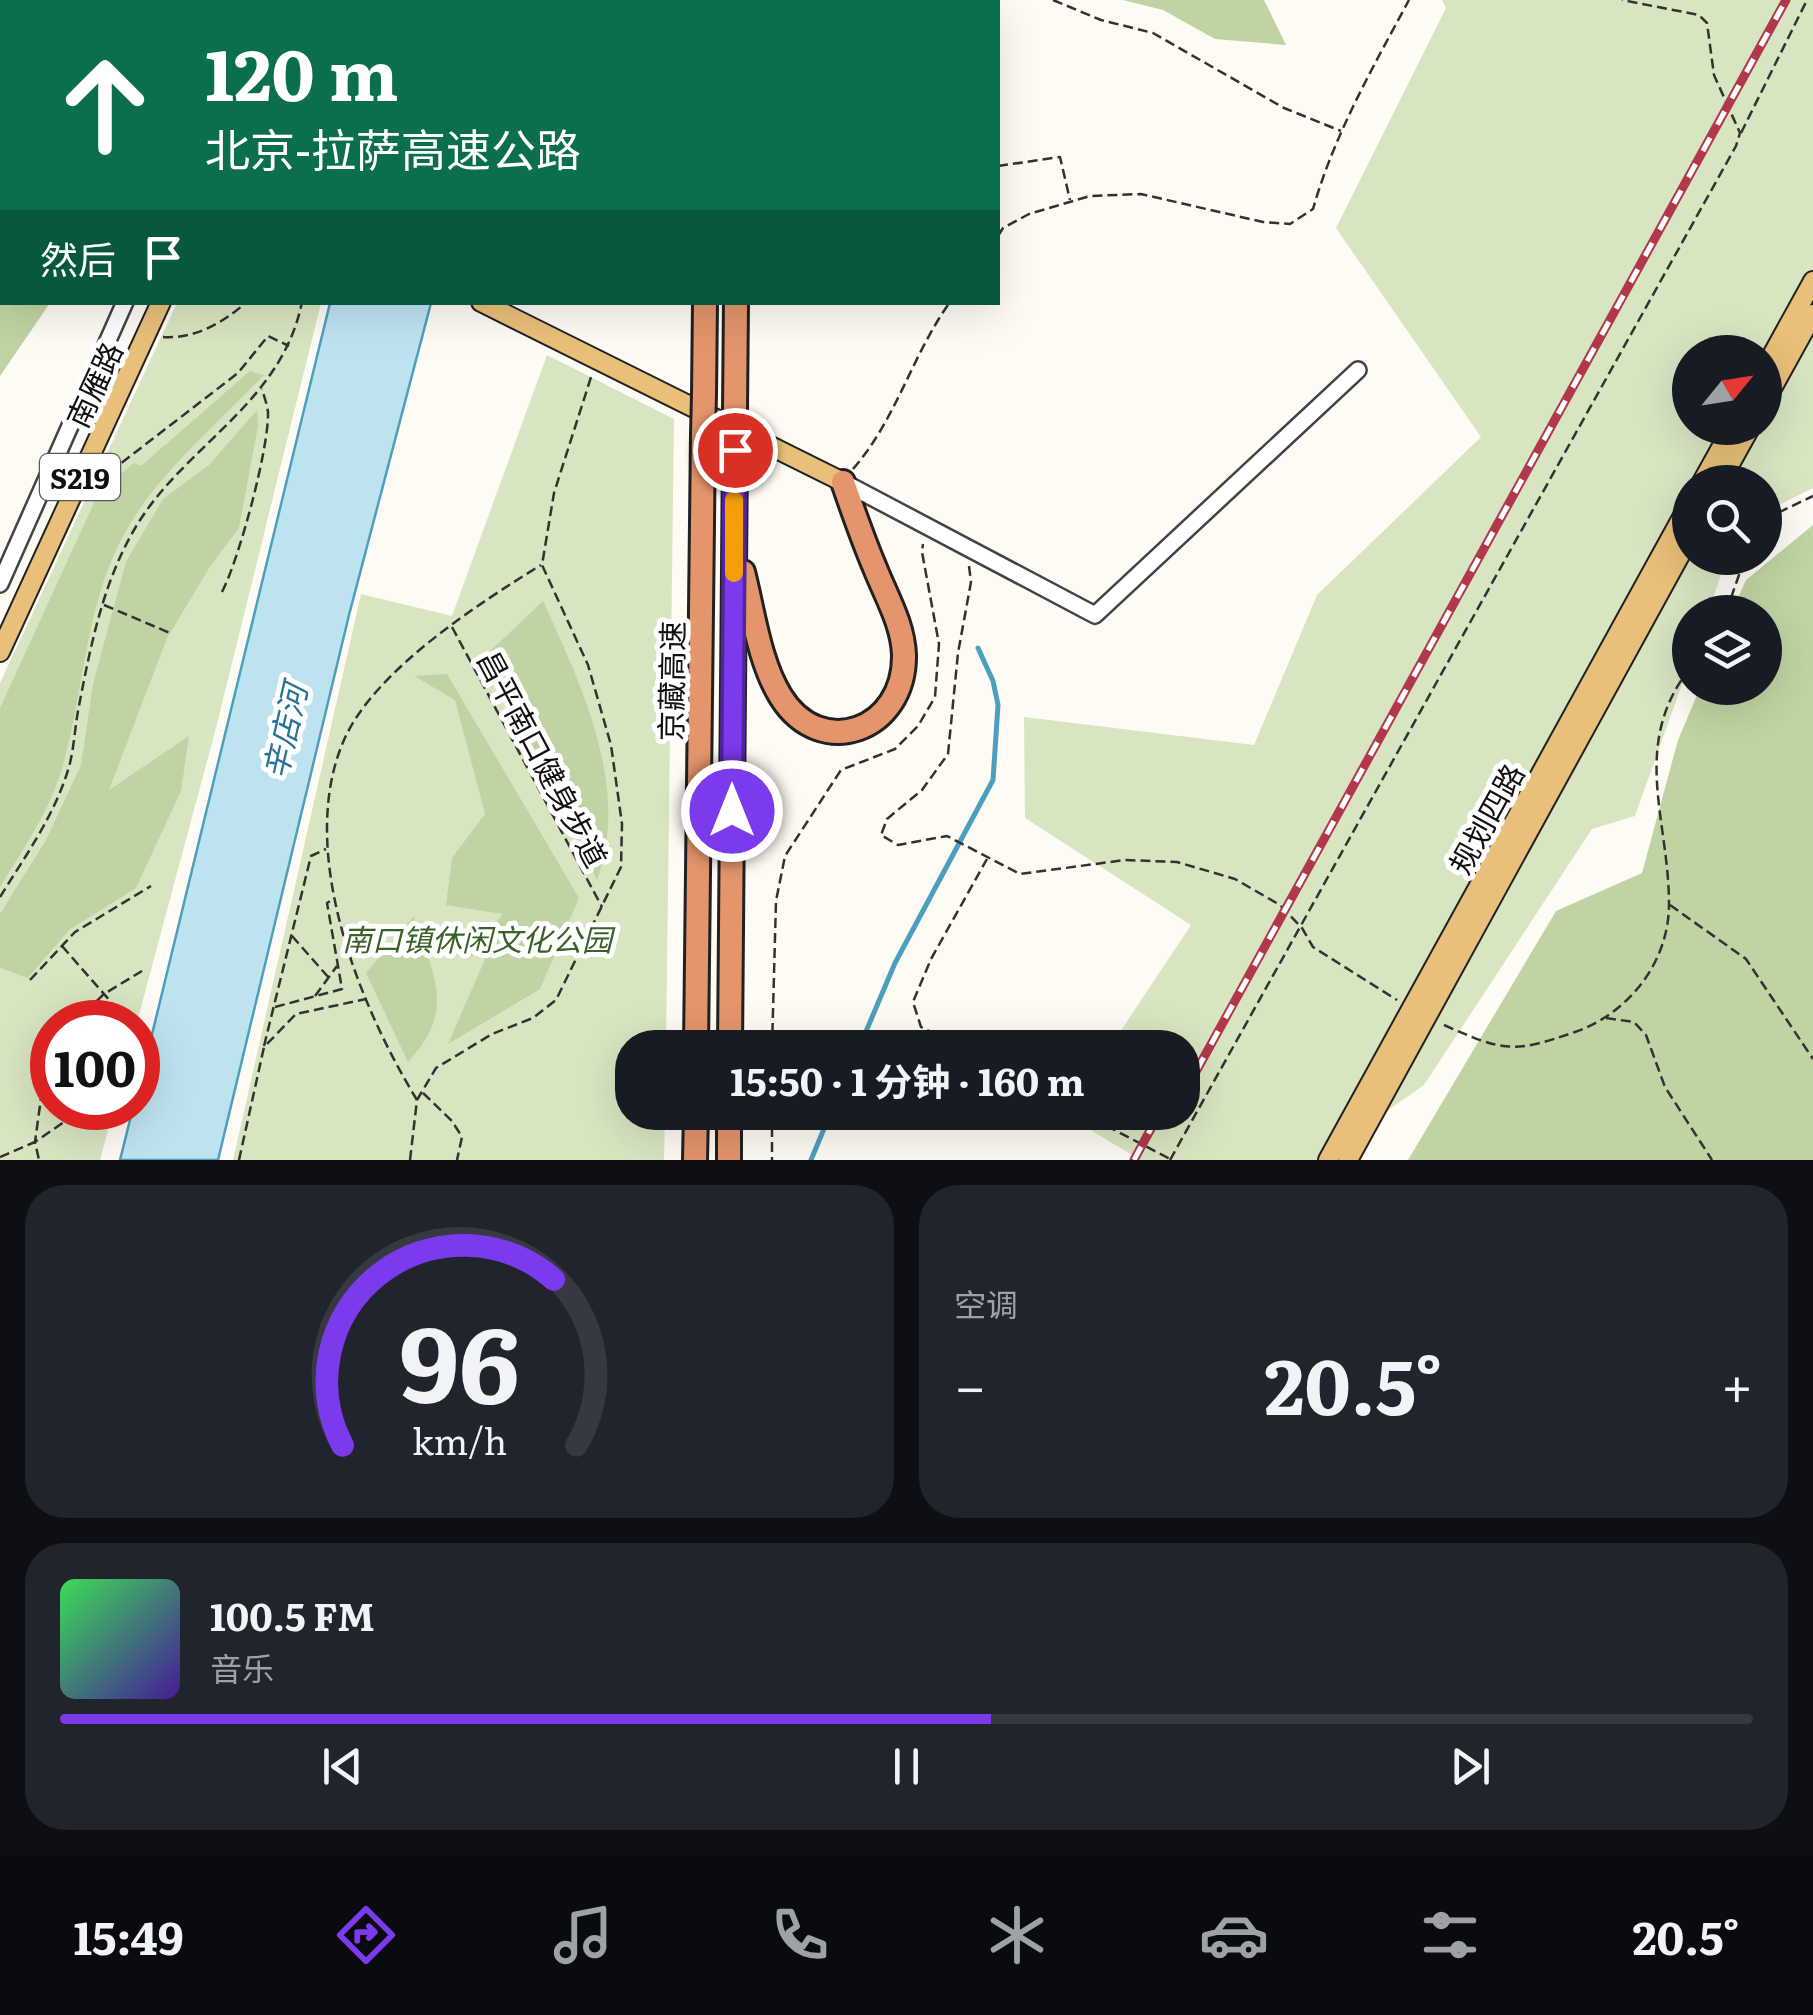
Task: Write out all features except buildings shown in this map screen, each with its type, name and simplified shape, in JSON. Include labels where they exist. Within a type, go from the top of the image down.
[{"type":"highway","name":"京藏高速","points":[[696,1030],[705,305]]},
{"type":"highway","points":[[736,305],[734,535],[758,630],[781,698],[799,717],[820,728],[844,731],[879,720],[897,697],[904,672],[901,629],[843,482]]},
{"type":"highway","name":"京藏高速","points":[[730,1030],[734,535]]},
{"type":"highway","points":[[695,1160],[696,1130]]},
{"type":"highway","points":[[729,1130],[729,1160]]},
{"type":"main road","points":[[1782,337],[1813,281]]},
{"type":"main road","name":"南雁路","points":[[0,652],[160,305]]},
{"type":"main road","points":[[487,305],[843,482]]},
{"type":"main road","points":[[1782,370],[1813,314]]},
{"type":"main road","name":"规划四路","points":[[1348,1160],[1420,1014],[1672,538]]},
{"type":"main road","name":"规划四路","points":[[1328,1160],[1420,1014],[1672,569]]},
{"type":"street","points":[[0,584],[124,305]]},
{"type":"street","points":[[843,482],[1095,615],[1358,370]]},
{"type":"path","points":[[1053,0],[1101,20],[1153,32],[1284,108],[1342,132]]},
{"type":"path","points":[[1000,233],[1029,214],[1090,196],[1141,194],[1263,222],[1290,224],[1313,209],[1342,132],[1410,0]]},
{"type":"path","points":[[1622,0],[1700,15],[1707,22],[1714,76],[1740,133]]},
{"type":"path","points":[[1115,1130],[1171,1159],[1272,970],[1302,928],[1740,133],[1807,0]]},
{"type":"path","points":[[1000,166],[1060,157],[1070,202]]},
{"type":"path","points":[[146,335],[180,338],[214,326],[242,305]]},
{"type":"path","points":[[0,898],[42,828],[70,763],[102,604],[118,558],[154,496],[262,388],[289,346],[301,305]]},
{"type":"path","points":[[843,482],[869,451],[924,337],[948,305]]},
{"type":"path","points":[[99,480],[238,372],[268,336],[289,346]]},
{"type":"path","points":[[542,564],[554,493],[596,358]]},
{"type":"path","points":[[222,592],[236,565],[263,444],[268,412],[262,388]]},
{"type":"path","points":[[1782,511],[1813,496]]},
{"type":"path","points":[[772,1030],[776,900],[785,856],[841,770],[895,749],[918,726],[935,696],[940,644],[922,552],[926,528]]},
{"type":"path","points":[[967,550],[971,582],[958,653],[948,754],[922,790],[887,819],[881,835],[898,845],[946,836],[1020,874],[1125,860],[1177,862],[1235,879],[1280,904],[1302,928],[1313,948],[1420,1014],[1494,1047],[1546,1042],[1604,1018],[1621,1008],[1645,980],[1664,942],[1669,904],[1655,796],[1660,726],[1672,693]]},
{"type":"path","name":"昌平南口健身步道","points":[[410,1160],[417,1100],[436,1068],[461,1050],[532,1018],[556,1000],[621,868],[622,824],[611,745],[588,665],[542,564],[451,626],[406,663],[344,740],[328,804],[327,873],[334,898],[383,1044],[417,1100]]},
{"type":"path","points":[[102,604],[170,633]]},
{"type":"path","name":"昌平南口健身步道","points":[[451,626],[602,908]]},
{"type":"path","points":[[239,1160],[311,856],[327,848]]},
{"type":"path","points":[[929,1030],[922,1026],[914,1002],[930,959],[988,858]]},
{"type":"path","points":[[30,980],[61,944],[151,886]]},
{"type":"path","points":[[274,1008],[342,989],[327,903],[334,898]]},
{"type":"path","points":[[1669,904],[1746,959],[1813,1059]]},
{"type":"path","points":[[291,935],[329,978]]},
{"type":"path","points":[[61,944],[108,1000]]},
{"type":"path","points":[[315,996],[338,965]]},
{"type":"path","points":[[98,1000],[142,972]]},
{"type":"path","points":[[264,1047],[296,1014],[367,999]]},
{"type":"path","points":[[1604,1018],[1634,1022],[1646,1034],[1665,1087],[1712,1160]]},
{"type":"path","points":[[422,1092],[452,1121],[462,1137],[457,1160]]},
{"type":"path","points":[[37,1130],[40,1160]]},
{"type":"path","points":[[0,1157],[36,1142],[53,1130]]},
{"type":"path","points":[[772,1130],[772,1160]]},
{"type":"green space","points":[[1123,0],[1264,0],[1286,45],[1215,39],[1163,10]]},
{"type":"green space","points":[[1442,0],[1813,0],[1813,488],[1782,504],[1782,465],[1672,465],[1672,575],[1721,575],[1714,595],[1672,595],[1675,705],[1635,816],[1592,829],[1424,1085],[1317,1160],[1140,1160],[1091,1130],[1200,1130],[1200,1030],[1121,1030],[1191,925],[1025,818],[1024,717],[1254,745],[1317,595],[1481,437],[1336,228],[1446,8]]},
{"type":"green space","points":[[0,305],[49,305],[0,376]]},
{"type":"green space","points":[[176,305],[321,305],[216,728],[143,1000],[30,1000],[30,1130],[108,1130],[100,1160],[0,1160],[0,683]]},
{"type":"green space","name":"南口镇休闲文化公园","points":[[547,355],[674,419],[666,1030],[615,1030],[615,1130],[665,1130],[664,1160],[233,1160],[361,594],[452,616]]},
{"type":"green space","points":[[250,371],[264,375],[167,475],[120,542],[99,596],[58,781],[36,828],[0,887],[0,708],[99,492],[134,463],[141,466]]},
{"type":"green space","points":[[257,410],[258,426],[239,528],[211,565],[167,638],[109,790],[189,736],[181,791],[136,888],[69,930],[28,978],[0,968],[0,914],[46,840],[81,765],[93,684],[126,562],[163,499],[209,465]]},
{"type":"green space","points":[[1813,525],[1813,1160],[1408,1160],[1556,911],[1642,873],[1678,740],[1693,705],[1782,705],[1782,595],[1739,595],[1752,575],[1782,575],[1782,550]]},
{"type":"green space","points":[[543,601],[586,701],[605,773],[606,845],[597,880],[485,656]]},
{"type":"green space","points":[[447,674],[579,898],[540,989],[448,1044],[493,941],[467,960],[503,914],[446,905],[452,858],[485,814],[455,700],[414,676]]},
{"type":"green space","points":[[414,916],[433,975],[436,1008],[423,1043],[408,1062],[366,973]]},
{"type":"water","name":"辛店河","points":[[330,305],[430,305],[349,615],[218,1160],[120,1160],[128,1130],[160,1130],[160,1002]]},
{"type":"waterway","points":[[867,1030],[895,963],[993,780],[998,705],[993,681],[978,648]]},
{"type":"waterway","points":[[811,1160],[824,1130]]},
{"type":"railway","points":[[1200,1064],[1786,0]]},
{"type":"railway","points":[[1134,1160],[1150,1130]]},
{"type":"slow traffic","points":[[734,500],[734,573]]},
{"type":"route","points":[[732,811],[735,450]]}]
